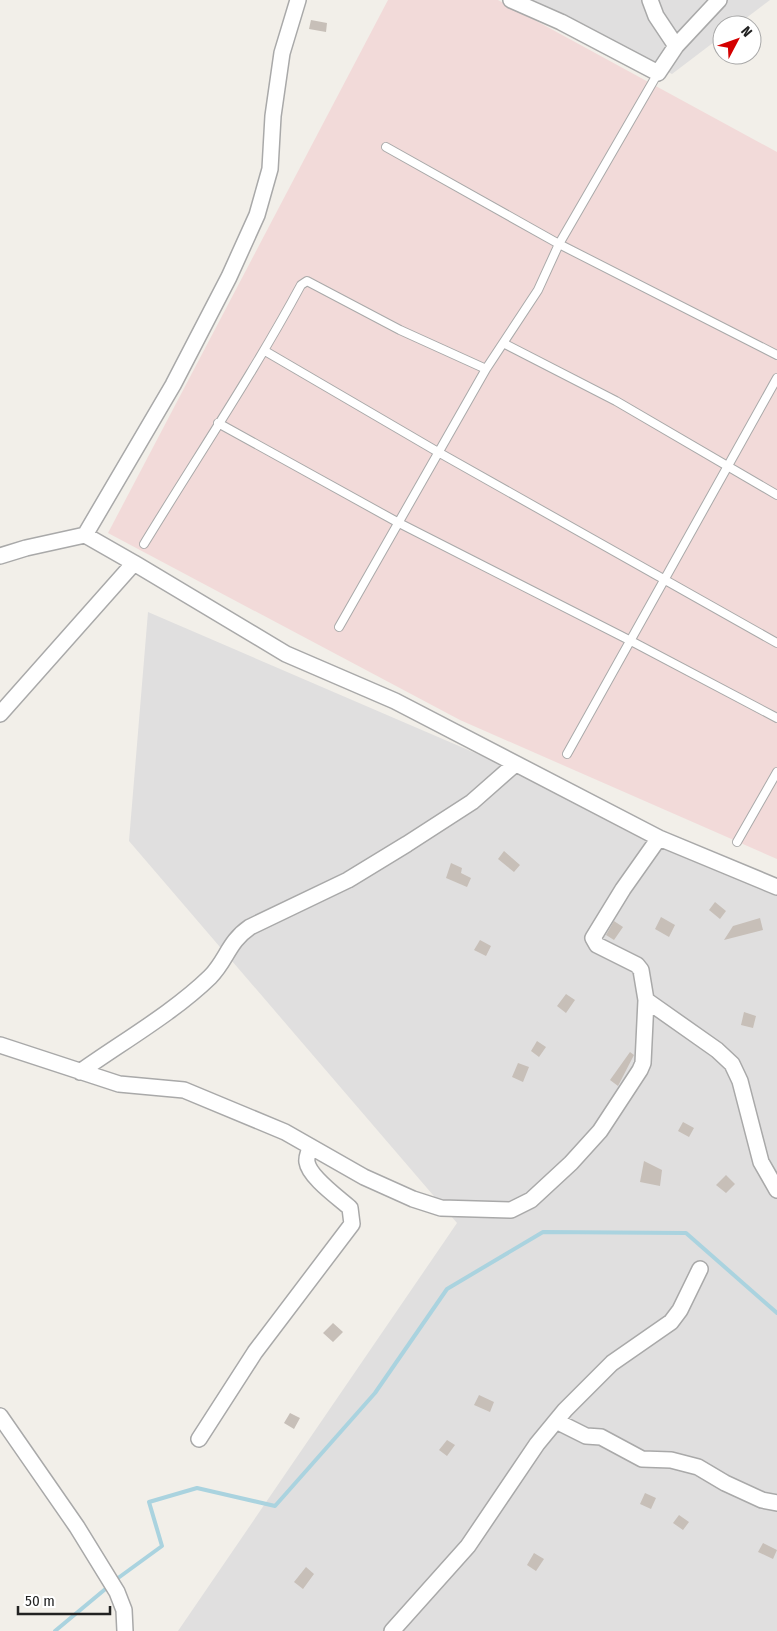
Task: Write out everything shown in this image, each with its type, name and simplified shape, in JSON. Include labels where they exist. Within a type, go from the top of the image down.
[{"type":"street","points":[[85,535],[173,385],[229,277],[257,216],[270,169],[272,116],[282,52],[298,0]]},
{"type":"street","points":[[511,0],[561,22],[658,73],[676,46],[720,0]]},
{"type":"street","points":[[650,0],[656,16],[676,46]]},
{"type":"street","points":[[0,556],[85,535],[286,654],[395,701],[514,765],[659,838],[777,888]]},
{"type":"street","points":[[0,714],[134,563]]},
{"type":"street","points":[[80,1072],[155,1020],[210,977],[237,936],[250,927],[348,880],[407,844],[472,802],[514,765]]},
{"type":"street","points":[[0,1045],[120,1084],[184,1090],[285,1132],[398,1194],[441,1208],[488,1211],[511,1210],[523,1206],[571,1163],[600,1131],[643,1063],[646,1000],[641,970],[637,965],[597,945],[594,938],[623,889],[659,838]]},
{"type":"street","points":[[646,1000],[717,1050],[732,1064],[740,1080],[761,1162],[777,1190]]},
{"type":"street","points":[[198,1438],[255,1352],[352,1224],[350,1208],[313,1176],[308,1168],[306,1160],[310,1147]]},
{"type":"street","points":[[392,1631],[468,1546],[536,1444],[556,1421],[612,1363],[671,1322],[680,1310],[700,1269]]},
{"type":"street","points":[[0,1416],[78,1527],[116,1592],[124,1610],[125,1631]]},
{"type":"street","points":[[556,1421],[586,1436],[601,1437],[642,1459],[671,1460],[698,1467],[762,1500],[777,1503]]},
{"type":"lane","points":[[339,627],[486,369],[538,290],[559,244],[658,73]]},
{"type":"lane","points":[[386,147],[559,244],[777,354]]},
{"type":"lane","points":[[144,544],[218,423],[265,351],[301,285],[307,281],[400,330],[486,369]]},
{"type":"lane","points":[[503,343],[616,401],[777,495]]},
{"type":"lane","points":[[265,351],[438,452],[777,642]]},
{"type":"lane","points":[[567,754],[665,580],[726,466],[777,378]]},
{"type":"lane","points":[[218,423],[399,523],[631,640],[777,718]]},
{"type":"lane","points":[[737,842],[777,772]]},
{"type":"shaded area","points":[[388,0],[498,0],[777,152],[777,859],[460,720],[108,533]]},
{"type":"shaded area","points":[[528,0],[770,0],[750,15],[712,15],[712,44],[672,74]]},
{"type":"shaded area","points":[[148,612],[777,883],[777,1631],[178,1631],[457,1223],[129,841]]},
{"type":"building","points":[[311,20],[327,23],[326,32],[309,29]]},
{"type":"building","points":[[504,851],[520,865],[514,872],[498,859]]},
{"type":"building","points":[[451,863],[462,868],[461,873],[471,878],[467,887],[446,878]]},
{"type":"building","points":[[715,902],[726,911],[720,919],[709,910]]},
{"type":"building","points":[[661,917],[675,925],[669,937],[655,929]]},
{"type":"building","points":[[760,918],[763,930],[724,940],[733,926]]},
{"type":"building","points":[[614,921],[623,927],[614,940],[606,935]]},
{"type":"building","points":[[480,940],[491,946],[486,956],[474,950]]},
{"type":"building","points":[[566,994],[575,1000],[566,1013],[557,1006]]},
{"type":"building","points":[[744,1012],[756,1016],[753,1028],[741,1025]]},
{"type":"building","points":[[537,1041],[546,1047],[539,1057],[531,1051]]},
{"type":"building","points":[[630,1052],[634,1055],[618,1086],[610,1080]]},
{"type":"building","points":[[518,1063],[529,1067],[523,1082],[512,1077]]},
{"type":"building","points":[[683,1122],[694,1128],[689,1137],[678,1131]]},
{"type":"building","points":[[644,1161],[662,1170],[660,1186],[640,1182]]},
{"type":"building","points":[[726,1175],[735,1184],[726,1193],[716,1185]]},
{"type":"building","points":[[333,1323],[343,1332],[333,1342],[323,1333]]},
{"type":"building","points":[[479,1395],[494,1402],[490,1412],[474,1405]]},
{"type":"building","points":[[290,1413],[300,1418],[294,1429],[284,1423]]},
{"type":"building","points":[[447,1440],[455,1445],[447,1456],[439,1450]]},
{"type":"building","points":[[645,1493],[656,1498],[651,1509],[640,1504]]},
{"type":"building","points":[[679,1515],[689,1522],[683,1530],[673,1523]]},
{"type":"building","points":[[763,1543],[777,1550],[773,1559],[758,1552]]},
{"type":"building","points":[[534,1553],[544,1559],[536,1571],[527,1565]]},
{"type":"building","points":[[306,1567],[314,1574],[303,1589],[294,1582]]},
{"type":"waterway","points":[[114,1581],[162,1546],[149,1502],[197,1488],[275,1506],[375,1393],[447,1289],[543,1232],[686,1233],[777,1313]]},
{"type":"waterway","points":[[55,1631],[109,1586]]}]
